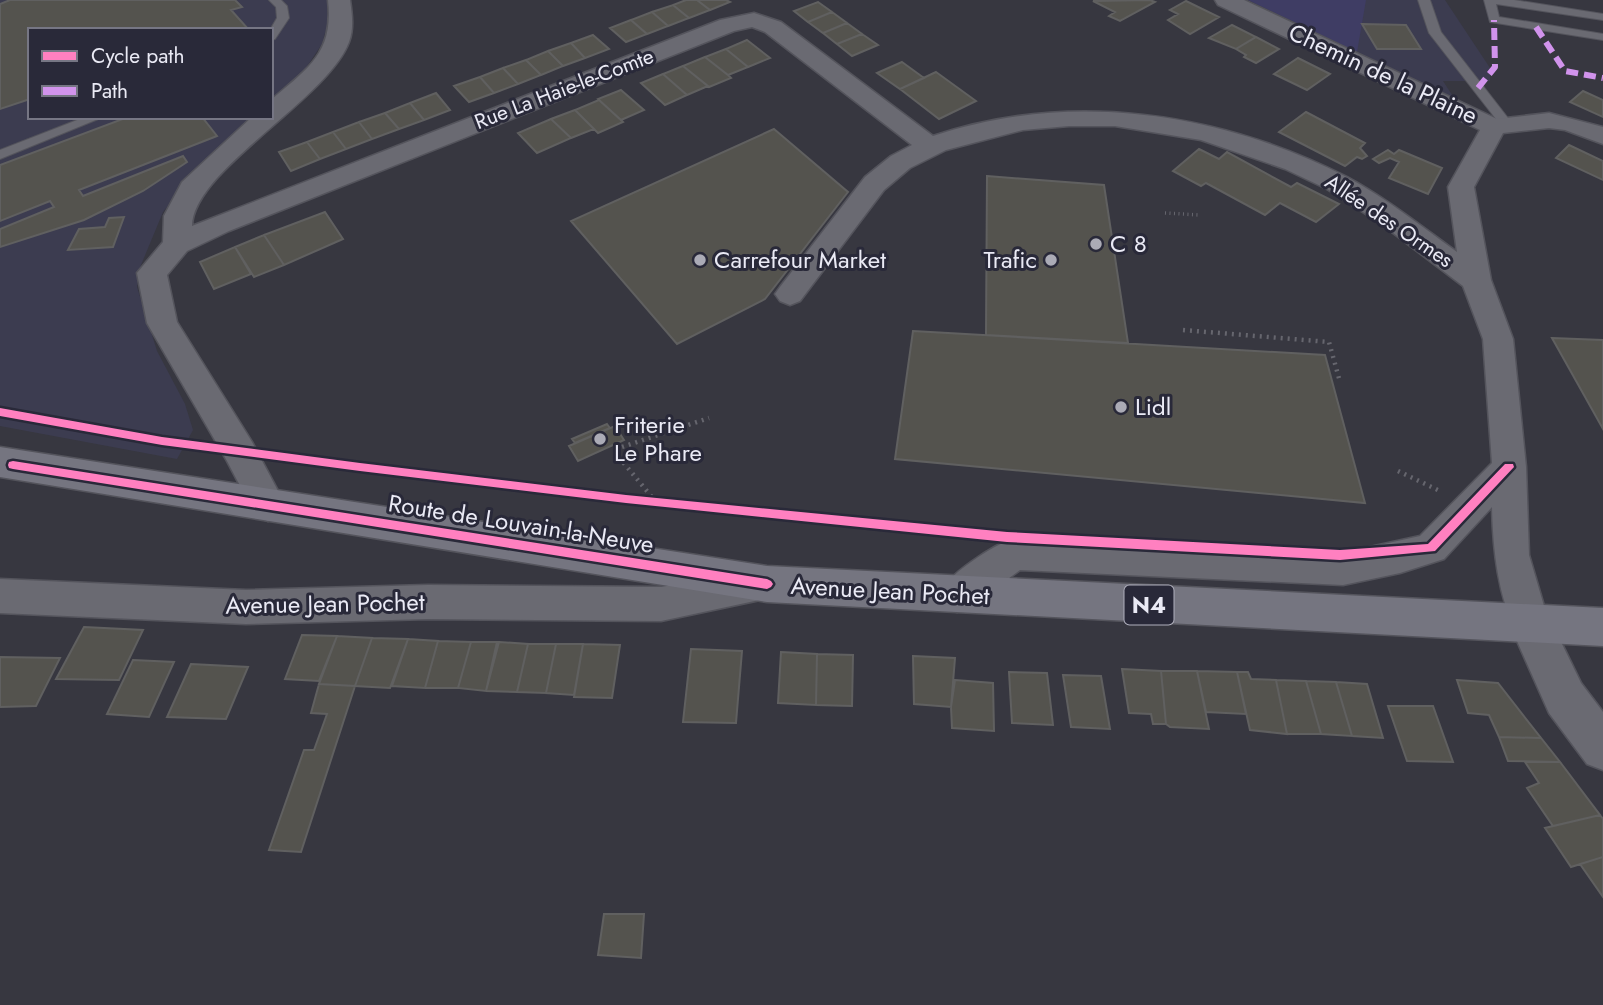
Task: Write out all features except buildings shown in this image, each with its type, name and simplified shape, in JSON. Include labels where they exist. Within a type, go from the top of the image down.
[{"type":"main road","name":"N4","points":[[4,465],[268,506]]},
{"type":"main road","name":"Route de Louvain-la-Neuve","points":[[268,506],[767,584]]},
{"type":"main road","name":"Avenue Jean Pochet","points":[[767,584],[1530,623]]},
{"type":"main road","name":"N4","points":[[1530,623],[1603,627]]},
{"type":"street","points":[[273,111],[308,80],[337,46],[342,21],[338,0]]},
{"type":"street","name":"Chemin de la Plaine","points":[[1226,0],[1500,126],[1461,187],[1476,280],[1498,339],[1509,467],[1511,555],[1530,623]]},
{"type":"street","name":"Rue La Haie-le-Comte","points":[[177,244],[219,224],[728,24],[754,20],[773,27],[928,145]]},
{"type":"street","name":"Allée des Ormes","points":[[790,293],[877,180],[928,145],[1010,123],[1088,116],[1146,121],[1237,141],[1290,160],[1339,184],[1397,222],[1476,280]]},
{"type":"street","points":[[1500,126],[1544,118],[1577,124],[1603,136]]},
{"type":"street","points":[[265,119],[192,188],[177,216],[177,244],[152,273],[162,323],[240,452],[268,506]]},
{"type":"street","points":[[957,595],[1014,554],[1343,569],[1431,548],[1509,467]]},
{"type":"street","name":"Avenue Jean Pochet","points":[[0,596],[246,607],[428,602],[661,604],[767,584]]},
{"type":"street","points":[[1530,623],[1565,698],[1603,748]]},
{"type":"lane","points":[[273,34],[283,18],[281,6],[275,0]]},
{"type":"lane","points":[[1424,0],[1435,33],[1500,126]]},
{"type":"lane","points":[[1603,17],[1491,0],[1494,20],[1603,37]]},
{"type":"lane","points":[[0,155],[92,119]]},
{"type":"path","points":[[1165,213],[1199,215]]},
{"type":"path","points":[[1183,330],[1329,342],[1340,382]]},
{"type":"path","points":[[656,502],[613,450],[709,418]]},
{"type":"path","points":[[1398,471],[1472,506]]},
{"type":"path","points":[[636,500],[670,503]]},
{"type":"shaded area","points":[[0,0],[327,0],[328,22],[322,44],[304,71],[273,103],[273,28],[28,28],[28,119],[257,119],[191,177],[163,212],[141,265],[137,287],[157,351],[185,404],[193,430],[177,459],[0,426]]},
{"type":"shaded area","points":[[1248,0],[1445,0],[1490,68],[1490,81],[1443,81],[1454,98]]},
{"type":"shaded area","points":[[1248,0],[1366,0],[1357,52]]},
{"type":"marked path","points":[[1478,88],[1495,67],[1494,20]]},
{"type":"marked path","points":[[1536,27],[1565,71],[1603,78]]},
{"type":"cycle path","points":[[0,412],[162,441],[626,499],[1007,537],[1340,555],[1431,548],[1509,467]]},
{"type":"cycle path","points":[[13,465],[767,584]]},
{"type":"place","name":"C 8","points":[[1096,244]]},
{"type":"place","name":"Carrefour Market","points":[[700,260]]},
{"type":"place","name":"Trafic","points":[[1051,260]]},
{"type":"place","name":"Lidl","points":[[1121,407]]},
{"type":"place","name":"Friterie Le Phare","points":[[600,439]]}]
